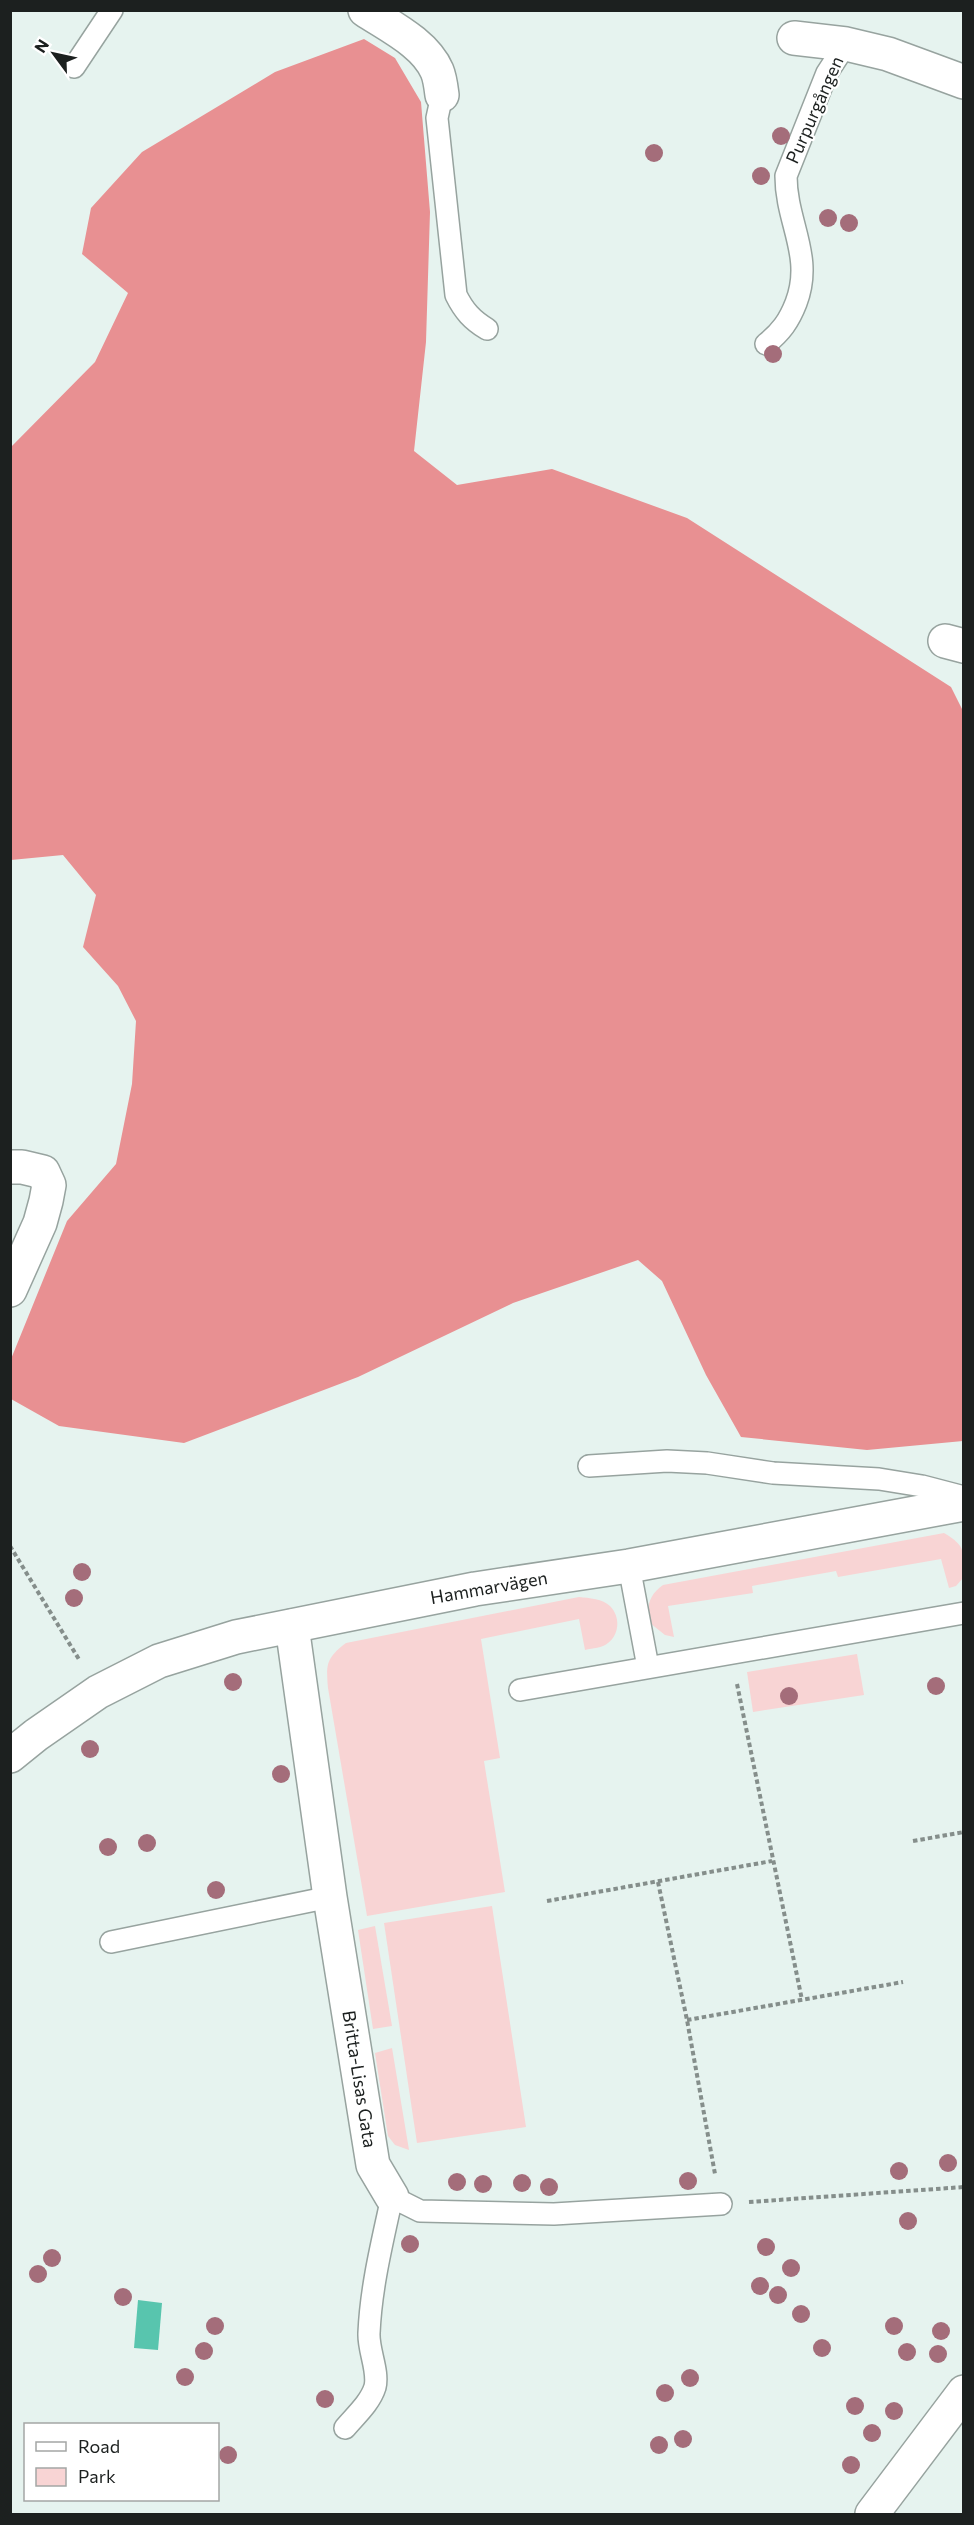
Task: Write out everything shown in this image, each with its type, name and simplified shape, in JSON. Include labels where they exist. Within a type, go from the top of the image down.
[{"type":"street","points":[[365,10],[397,30],[424,52],[437,70],[442,95]]},
{"type":"street","name":"Purpurgången","points":[[794,38],[846,44],[888,54],[963,82]]},
{"type":"street","points":[[10,1167],[43,1172],[50,1185],[40,1223],[10,1290]]},
{"type":"street","name":"Hammarvägen","points":[[10,1756],[98,1692],[159,1661],[236,1637],[475,1588],[629,1566],[963,1504]]},
{"type":"street","name":"Britta-Lisas Gata","points":[[292,1626],[330,1897],[373,2165],[392,2197]]},
{"type":"street","points":[[872,2514],[963,2392]]},
{"type":"lane","points":[[74,67],[112,10]]},
{"type":"lane","name":"Purpurgången","points":[[766,344],[779,333],[790,318],[800,291],[804,267],[786,194],[786,176],[828,73],[846,44]]},
{"type":"lane","points":[[442,95],[437,118],[456,295],[464,311],[476,323],[488,329]]},
{"type":"lane","points":[[589,1466],[667,1461],[707,1462],[773,1473],[879,1479],[922,1486],[963,1497]]},
{"type":"lane","points":[[629,1566],[648,1668]]},
{"type":"lane","points":[[520,1690],[963,1613]]},
{"type":"lane","points":[[111,1942],[330,1897]]},
{"type":"lane","points":[[345,2428],[364,2406],[375,2387],[369,2346],[370,2314],[374,2279],[392,2197],[420,2211],[554,2214],[721,2204]]},
{"type":"path","points":[[10,1546],[98,1692]]},
{"type":"path","points":[[731,1653],[802,2000]]},
{"type":"path","points":[[913,1841],[963,1832]]},
{"type":"path","points":[[548,1901],[772,1861]]},
{"type":"path","points":[[658,1882],[687,2020],[721,2204],[963,2187]]},
{"type":"path","points":[[687,2020],[903,1982]]},
{"type":"green space","points":[[944,1533],[957,1542],[963,1551],[963,1578],[956,1586],[949,1588],[941,1559],[838,1577],[836,1571],[752,1586],[753,1593],[668,1606],[674,1637],[665,1635],[650,1623],[648,1611],[650,1601],[654,1593],[663,1585]]},
{"type":"green space","points":[[579,1597],[596,1599],[614,1610],[617,1620],[616,1631],[612,1640],[606,1645],[585,1650],[579,1619],[481,1639],[500,1758],[484,1761],[505,1892],[367,1916],[328,1688],[327,1673],[334,1653],[346,1643]]},
{"type":"green space","points":[[857,1654],[864,1695],[753,1712],[747,1672]]},
{"type":"green space","points":[[492,1906],[526,2127],[417,2143],[384,1923]]},
{"type":"green space","points":[[375,1926],[392,2026],[373,2029],[358,1930]]},
{"type":"green space","points":[[392,2048],[409,2150],[395,2145],[388,2136],[375,2053]]},
{"type":"shaded area","points":[[364,39],[395,58],[421,102],[430,212],[426,342],[414,451],[457,485],[552,469],[687,518],[951,687],[963,711],[963,1441],[867,1450],[741,1437],[706,1375],[662,1281],[638,1260],[513,1303],[358,1377],[184,1443],[59,1426],[11,1399],[11,1359],[67,1221],[116,1164],[132,1084],[136,1021],[118,986],[83,947],[96,895],[63,855],[11,860],[11,447],[95,362],[128,293],[82,254],[91,208],[142,152],[275,72]]},
{"type":"shaded area","points":[[138,2300],[162,2303],[158,2350],[134,2348]]}]
